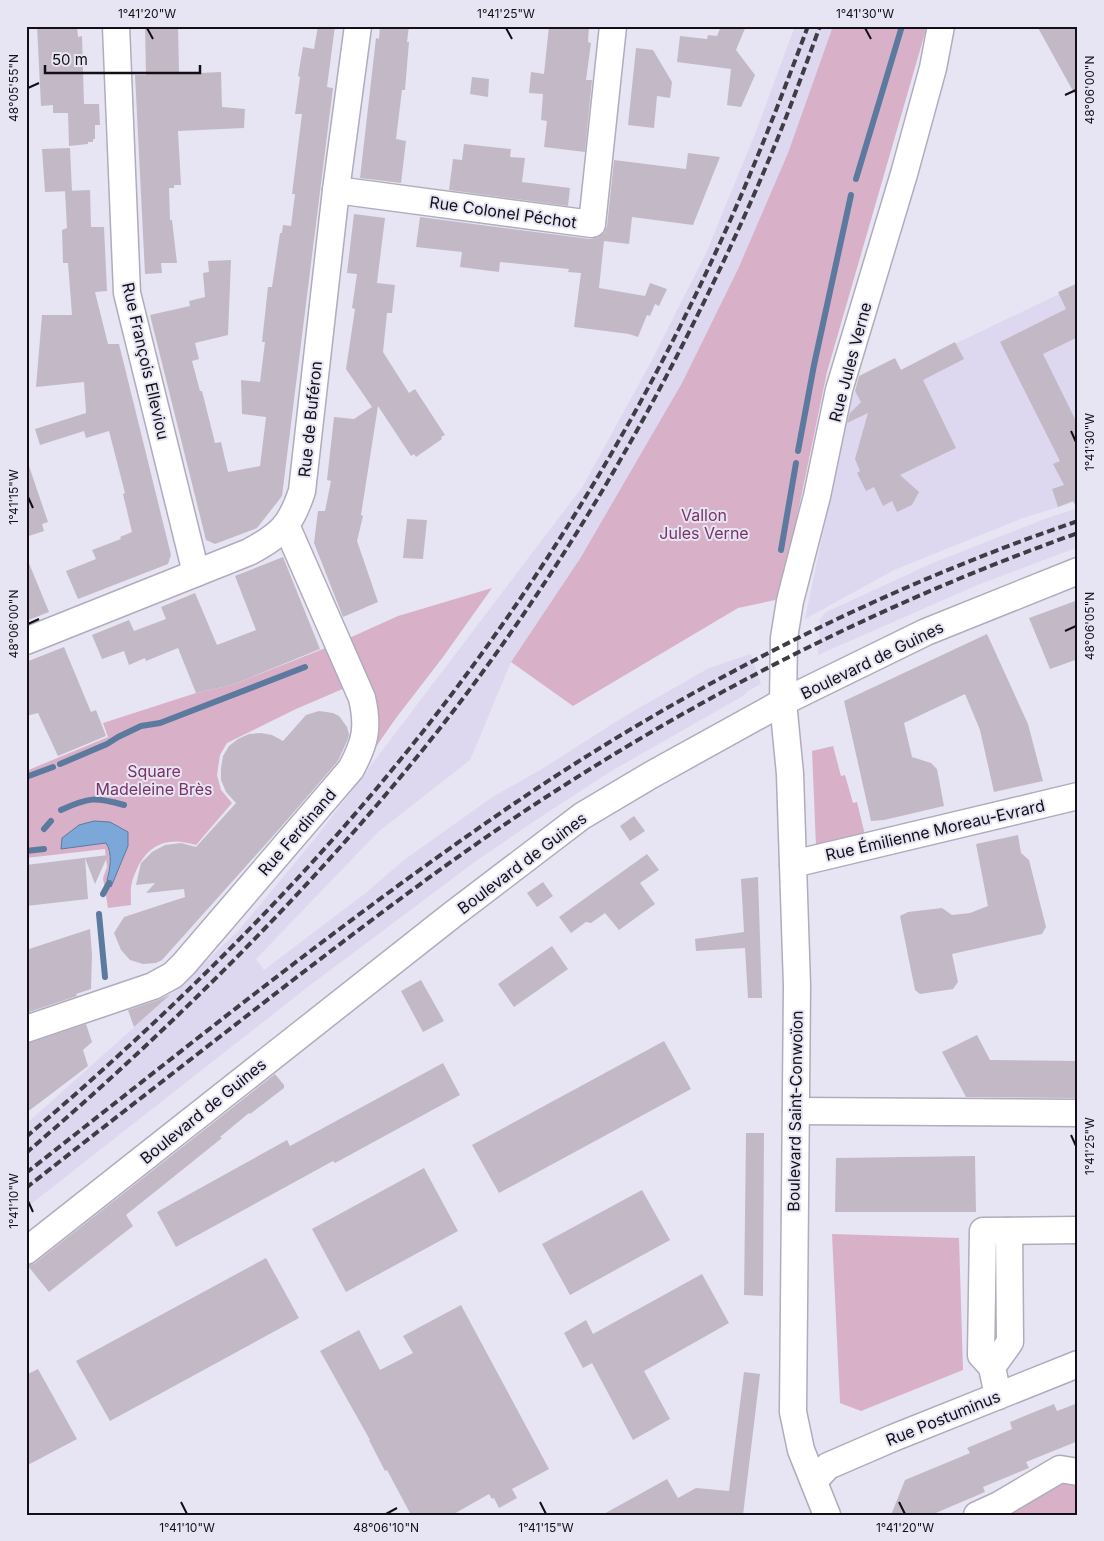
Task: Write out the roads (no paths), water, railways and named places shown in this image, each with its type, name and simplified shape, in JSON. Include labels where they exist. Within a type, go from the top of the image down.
[{"type":"street","name":"Rue François Elleviou","points":[[116,26],[127,293],[196,573]]},
{"type":"street","name":"Rue de Buféron","points":[[26,641],[262,545],[273,538],[286,525],[295,511],[302,491],[336,190],[358,26]]},
{"type":"street","name":"Rue Colonel Péchot","points":[[336,190],[592,224],[613,26]]},
{"type":"street","name":"Rue Jules Verne","points":[[784,702],[784,638],[790,601],[817,496],[840,390],[904,174],[933,68],[941,26]]},
{"type":"street","name":"Rue Ferdinand","points":[[26,1028],[153,986],[173,975],[351,769],[364,742],[366,726],[362,698],[286,525]]},
{"type":"street","name":"Boulevard de Guines","points":[[26,1250],[254,1070],[582,816],[644,779],[784,702],[926,632],[1078,571]]},
{"type":"street","name":"Boulevard Saint-Conwoïon","points":[[784,702],[790,774],[797,986],[793,1412],[801,1450],[827,1515]]},
{"type":"street","name":"Rue Émilienne Moreau-Evrard","points":[[793,864],[1078,796]]},
{"type":"street","points":[[796,1111],[1078,1113]]},
{"type":"street","points":[[998,1396],[992,1367],[1010,1342],[1009,1230],[1078,1230]]},
{"type":"street","name":"Rue Postuminus","points":[[814,1481],[828,1466],[1078,1364]]},
{"type":"street","points":[[977,1515],[999,1505],[1060,1469],[1078,1472]]},
{"type":"water","points":[[94,821],[110,822],[128,832],[128,846],[111,887],[107,880],[110,867],[110,852],[106,843],[61,849],[62,838],[79,825]]},
{"type":"waterway","points":[[856,179],[902,26]]},
{"type":"waterway","points":[[798,451],[814,365],[851,195]]},
{"type":"waterway","points":[[781,550],[796,463]]},
{"type":"waterway","points":[[60,764],[107,744],[141,726],[160,723],[305,667]]},
{"type":"waterway","points":[[26,777],[53,767]]},
{"type":"waterway","points":[[61,810],[92,800],[124,805]]},
{"type":"waterway","points":[[44,829],[51,821]]},
{"type":"waterway","points":[[26,851],[44,849]]},
{"type":"waterway","points":[[103,894],[109,883]]},
{"type":"waterway","points":[[99,914],[105,977]]},
{"type":"railway","points":[[26,1137],[169,1009],[260,919],[346,825],[387,776],[481,654],[525,591],[607,461],[681,325],[739,199],[775,113],[808,26]]},
{"type":"railway","points":[[26,1153],[136,1055],[242,952],[293,899],[342,845],[437,732],[505,641],[598,497],[655,398],[681,348],[705,301],[760,181],[790,108],[820,26]]},
{"type":"railway","points":[[26,1173],[328,937],[452,847],[580,760],[716,680],[858,609],[931,577],[1078,521]]},
{"type":"railway","points":[[26,1188],[293,980],[423,882],[523,812],[619,751],[681,715],[810,646],[942,586],[1078,533]]},
{"type":"park label","name":"Vallon Jules Verne","points":[[704,524]]},
{"type":"park label","name":"Square Madeleine Brès","points":[[154,780]]}]
